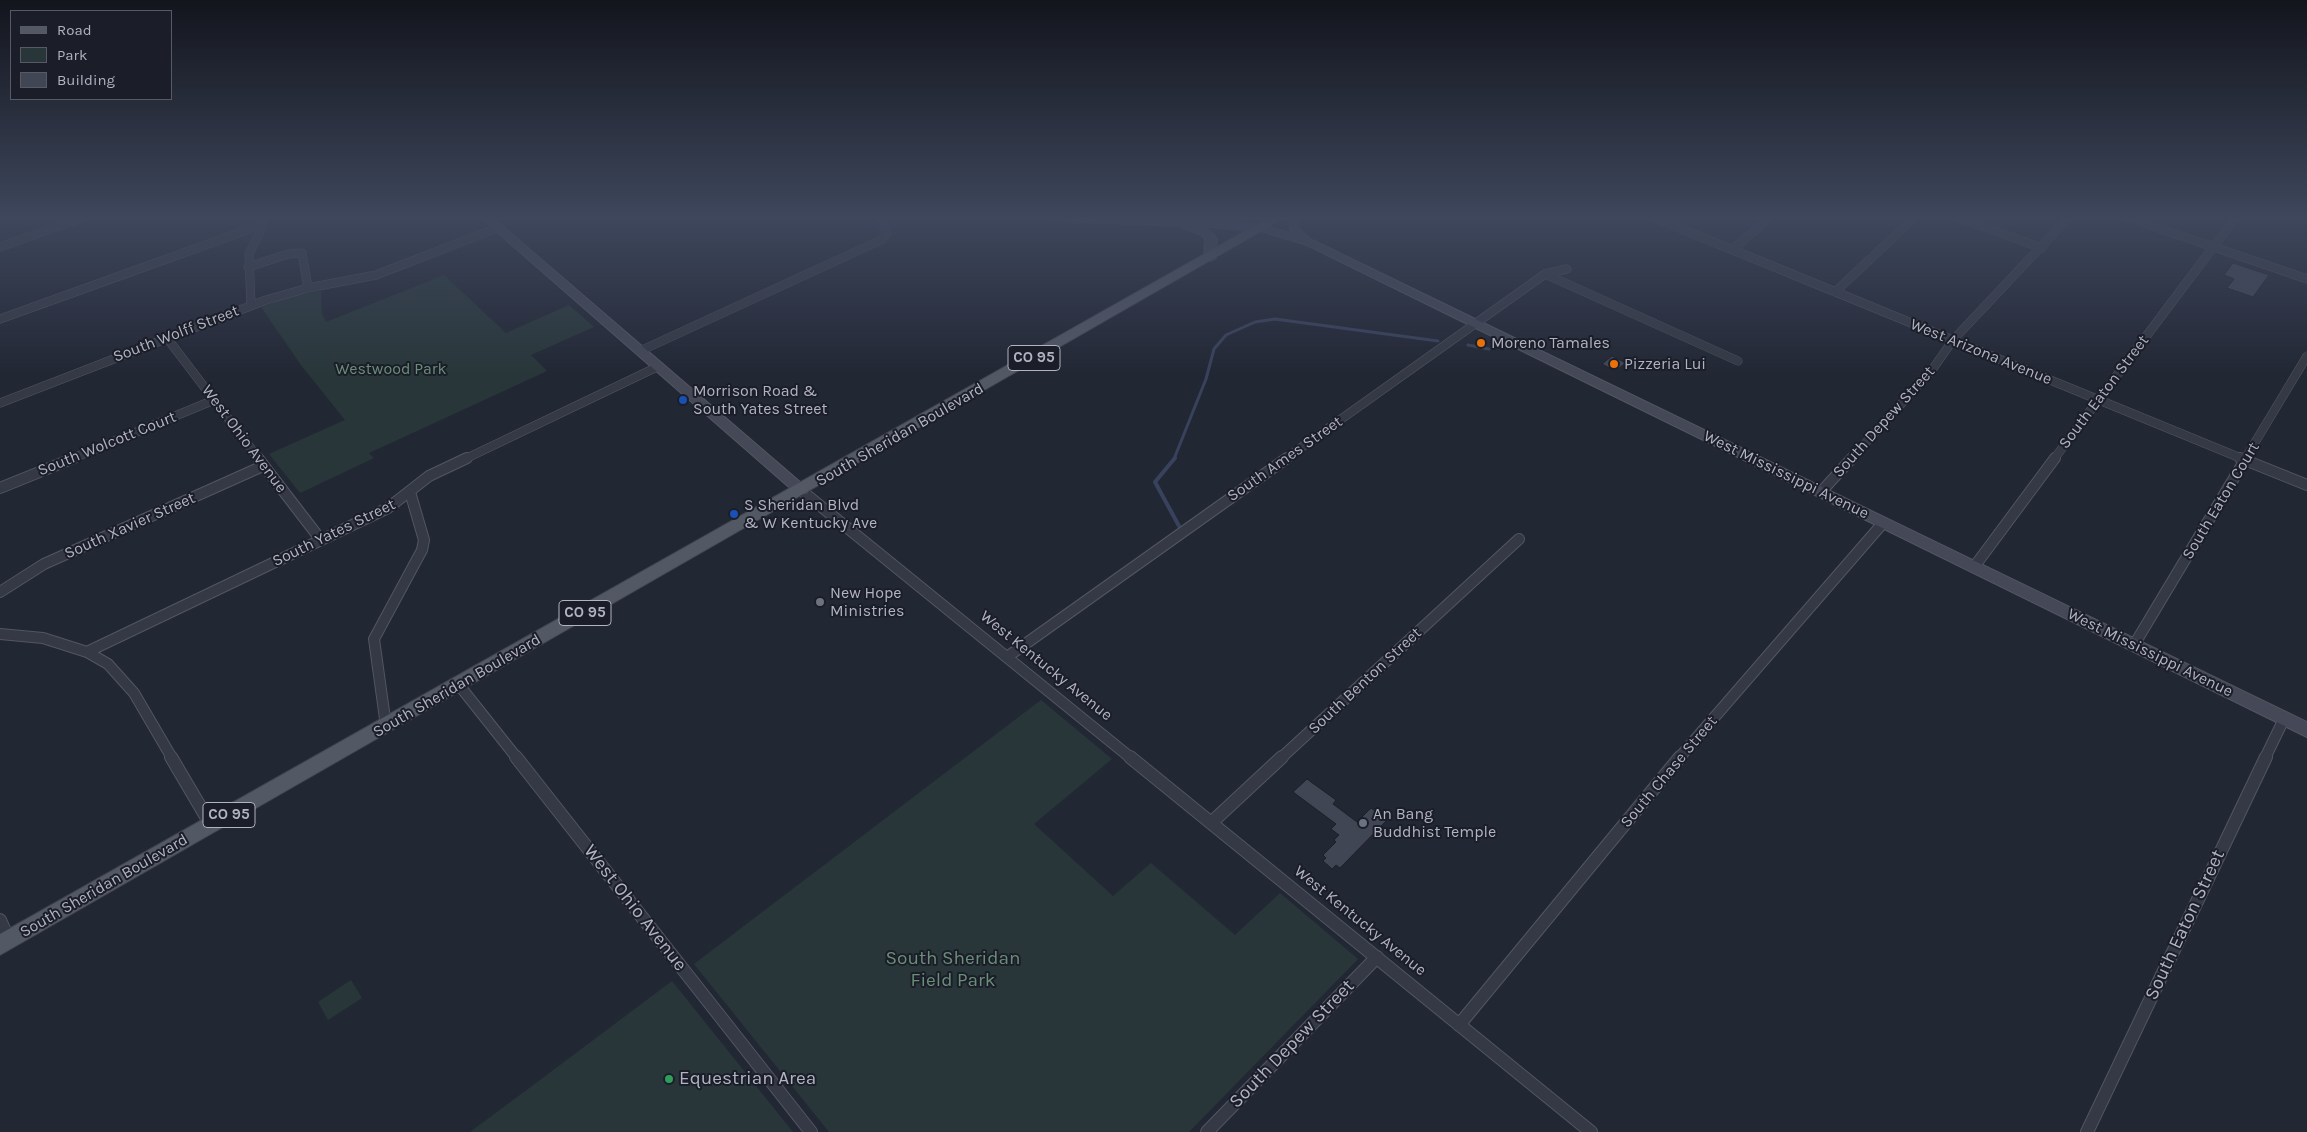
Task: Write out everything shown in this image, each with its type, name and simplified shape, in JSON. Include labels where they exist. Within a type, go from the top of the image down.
[{"type":"main road","name":"West Kentucky Avenue","points":[[546,271],[802,491]]},
{"type":"main road","name":"South Sheridan Boulevard","points":[[4,943],[1188,271]]},
{"type":"main road","name":"West Mississippi Avenue","points":[[1368,271],[2307,730]]},
{"type":"street","points":[[0,319],[130,271]]},
{"type":"street","points":[[248,271],[251,305]]},
{"type":"street","points":[[306,271],[308,288]]},
{"type":"street","name":"South Wolff Street","points":[[0,403],[251,305],[308,288],[384,271]]},
{"type":"street","points":[[640,352],[815,271]]},
{"type":"street","name":"South Ames Street","points":[[1007,657],[1545,274],[1557,271]]},
{"type":"street","name":"West Arizona Avenue","points":[[1783,271],[2307,485]]},
{"type":"street","points":[[1835,292],[1858,271]]},
{"type":"street","name":"South Depew Street","points":[[1821,492],[1932,370],[1953,340],[2020,271]]},
{"type":"street","name":"South Eaton Street","points":[[1974,567],[2098,399],[2196,271]]},
{"type":"street","points":[[2282,271],[2307,279]]},
{"type":"street","points":[[1545,274],[1738,361]]},
{"type":"street","name":"West Ohio Avenue","points":[[167,338],[263,466],[322,540]]},
{"type":"street","name":"South Eaton Court","points":[[2134,645],[2307,356]]},
{"type":"street","name":"South Yates Street","points":[[87,652],[393,505],[429,476],[657,367]]},
{"type":"street","name":"South Wolcott Court","points":[[0,488],[214,400]]},
{"type":"street","name":"South Xavier Street","points":[[0,592],[44,564],[263,466]]},
{"type":"street","name":"West Kentucky Avenue","points":[[802,491],[1591,1132]]},
{"type":"street","points":[[386,726],[374,639],[422,550],[424,540],[410,492]]},
{"type":"street","name":"South Chase Street","points":[[1459,1025],[1682,754],[1883,522]]},
{"type":"street","name":"South Benton Street","points":[[1211,823],[1519,539]]},
{"type":"street","points":[[0,634],[43,638],[87,652],[108,664],[134,692],[211,825]]},
{"type":"street","name":"West Ohio Avenue","points":[[458,684],[811,1132]]},
{"type":"street","name":"South Eaton Street","points":[[2087,1132],[2284,718]]},
{"type":"street","points":[[0,920],[4,943]]},
{"type":"street","name":"South Depew Street","points":[[1208,1132],[1377,957]]},
{"type":"green space","name":"Westwood Park","points":[[444,275],[506,333],[569,305],[594,327],[531,355],[547,371],[369,453],[374,458],[300,493],[269,454],[345,420],[301,365],[261,307],[292,296],[321,291],[322,314],[326,322]]},
{"type":"green space","name":"South Sheridan Field Park","points":[[1041,700],[1112,759],[1034,824],[1113,896],[1151,863],[1235,935],[1280,893],[1358,959],[1189,1132],[829,1132],[694,964]]},
{"type":"green space","points":[[351,980],[362,998],[328,1020],[318,1002]]},
{"type":"green space","points":[[672,981],[793,1132],[470,1132],[536,1083]]},
{"type":"building","points":[[2227,271],[2256,271],[2269,275],[2253,297],[2227,288],[2234,279],[2224,275]]},
{"type":"building","name":"Pizzeria Lui","points":[[1612,356],[1626,363],[1615,371],[1602,364]]},
{"type":"building","name":"An Bang Buddhist Temple","points":[[1307,779],[1336,800],[1333,804],[1357,822],[1371,808],[1387,820],[1340,868],[1336,865],[1332,869],[1323,861],[1326,858],[1323,855],[1336,842],[1334,840],[1339,835],[1331,829],[1336,824],[1293,792]]},
{"type":"waterway","points":[[1174,459],[1206,379],[1214,349],[1226,335],[1255,322],[1275,319],[1438,341]]},
{"type":"waterway","points":[[1468,345],[1489,349]]},
{"type":"waterway","points":[[1175,458],[1155,482],[1179,526]]},
{"type":"place","name":"Moreno Tamales","points":[[1481,343]]},
{"type":"place","name":"Pizzeria Lui","points":[[1614,364]]},
{"type":"place","name":"Morrison Road & South Yates Street","points":[[683,400]]},
{"type":"place","name":"S Sheridan Blvd & W Kentucky Ave","points":[[734,514]]},
{"type":"place","name":"New Hope Ministries","points":[[820,602]]},
{"type":"place","name":"An Bang Buddhist Temple","points":[[1363,823]]},
{"type":"place","name":"Equestrian Area","points":[[669,1079]]}]
